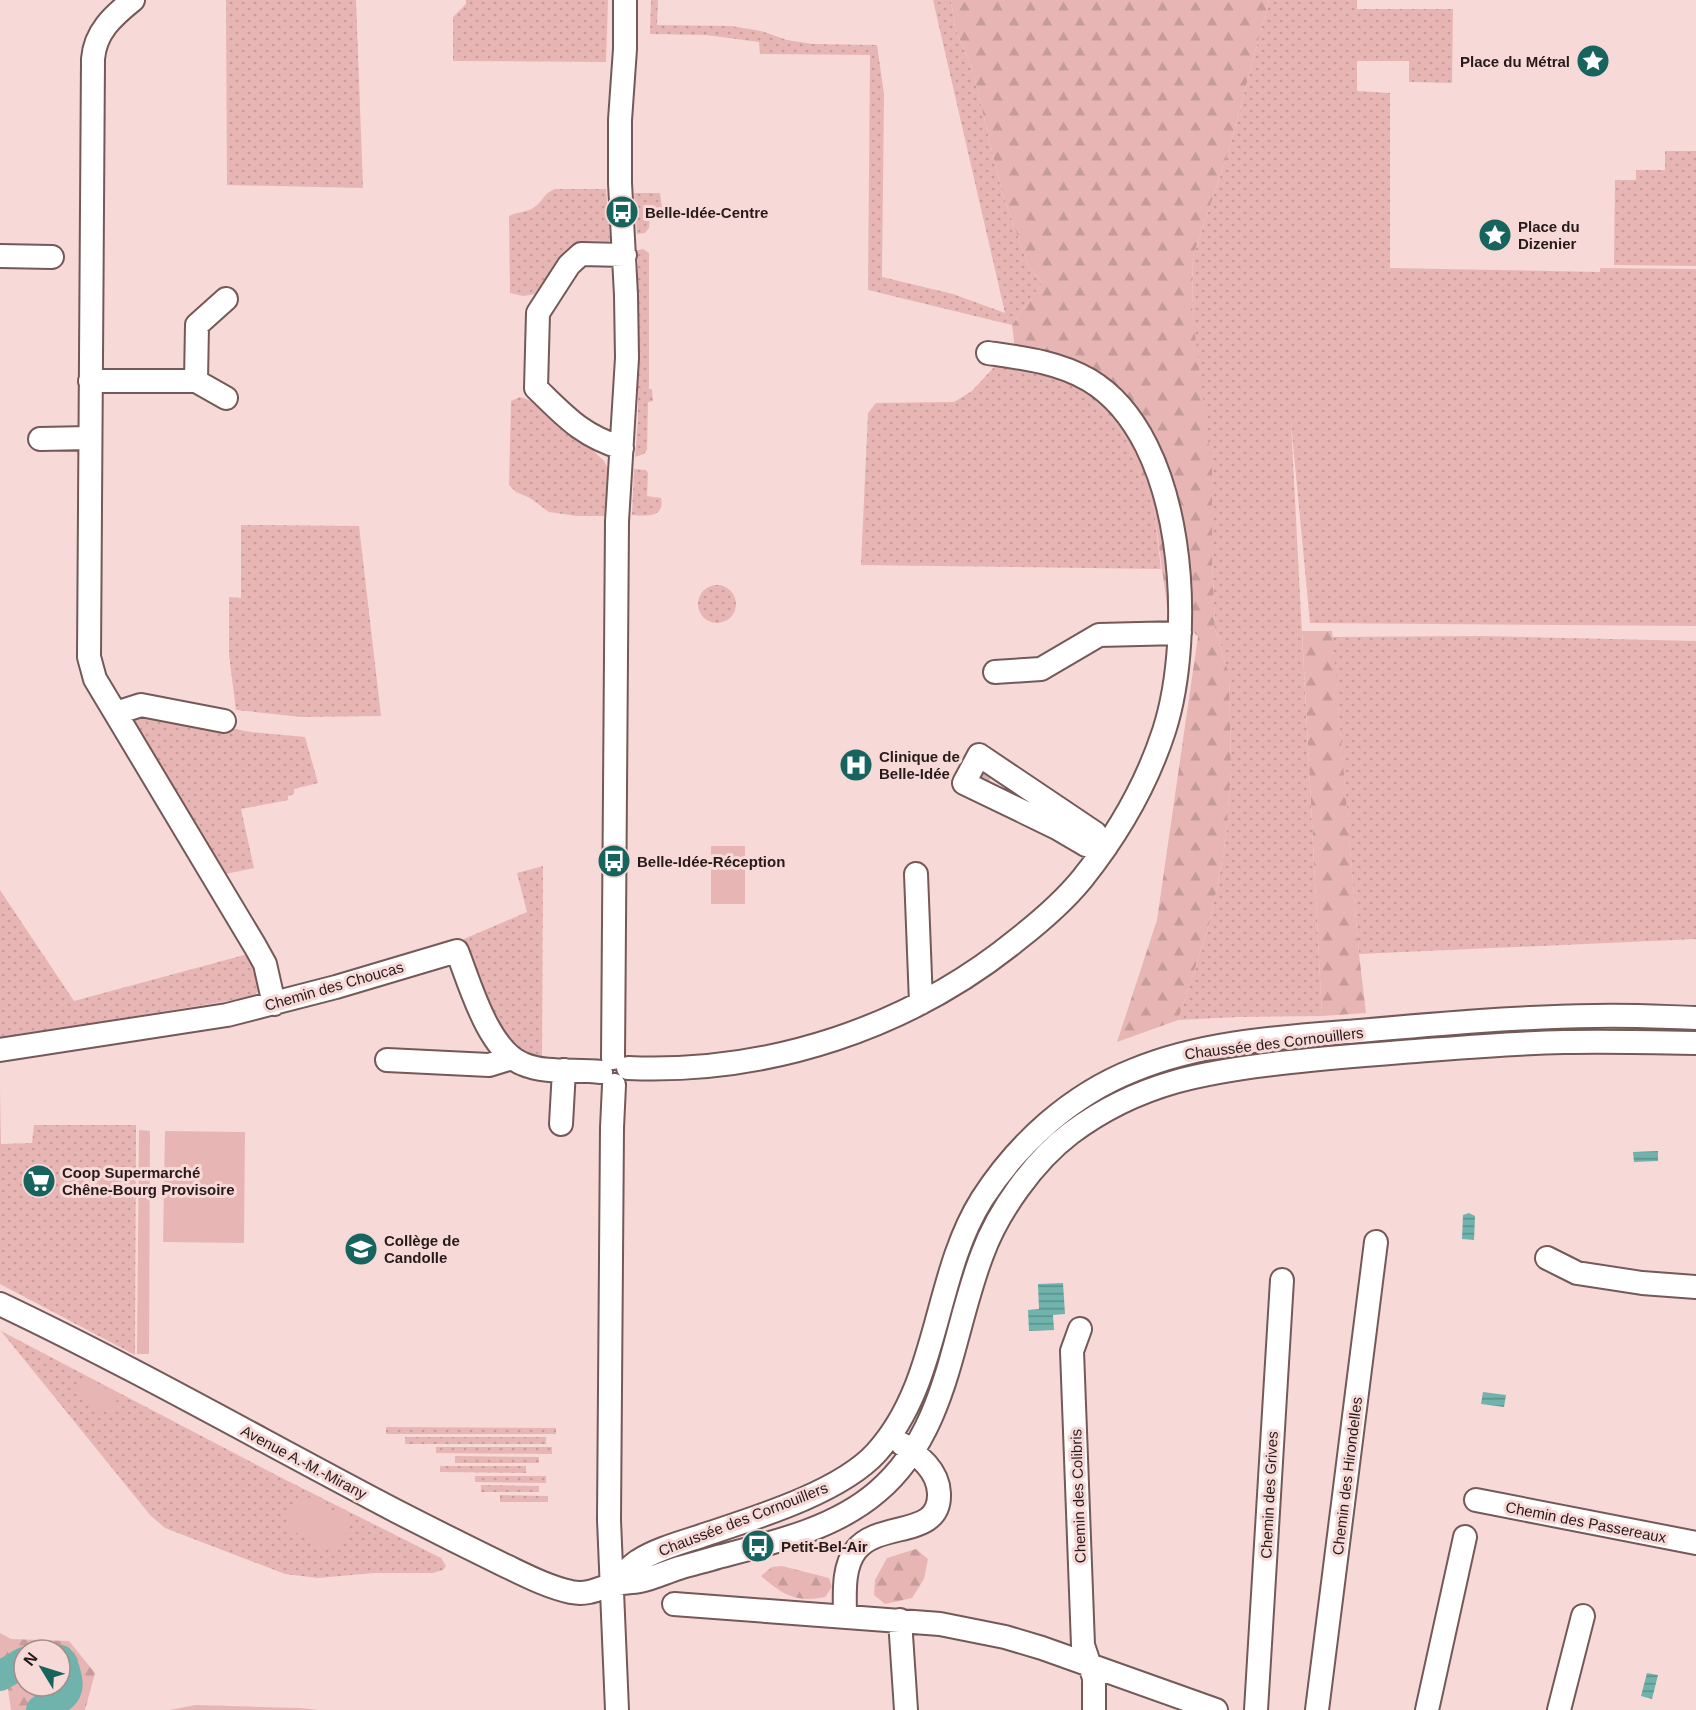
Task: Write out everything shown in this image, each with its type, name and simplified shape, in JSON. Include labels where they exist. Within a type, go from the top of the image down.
[{"type":"street","points":[[133,0],[117,13],[100,32],[94,46],[89,657],[95,679],[265,964],[274,1004]]},
{"type":"street","points":[[617,1710],[609,1520],[617,521],[627,357],[625,255],[620,183],[625,0]]},
{"type":"street","points":[[622,448],[600,441],[576,426],[536,388],[538,313],[575,258],[581,254],[625,255]]},
{"type":"street","points":[[0,256],[52,257]]},
{"type":"street","points":[[196,381],[197,325],[226,299]]},
{"type":"street","points":[[387,1060],[489,1065],[512,1058],[524,1065],[537,1068],[614,1071],[689,1068],[772,1057],[852,1035],[909,1010],[992,960],[1051,911],[1080,881],[1129,812],[1144,783],[1158,746],[1172,694],[1178,658],[1180,582],[1177,555],[1165,498],[1156,469],[1132,421],[1104,392],[1090,381],[1072,372],[1035,360],[988,352]]},
{"type":"street","points":[[90,381],[196,381],[226,398]]},
{"type":"street","points":[[40,439],[90,438]]},
{"type":"street","points":[[996,672],[1041,669],[1099,635],[1180,633]]},
{"type":"street","points":[[116,712],[141,705],[224,721]]},
{"type":"street","points":[[990,779],[1061,820],[1095,833],[1106,847]]},
{"type":"street","points":[[916,874],[921,1003]]},
{"type":"street","name":"Chemin des Choucas","points":[[0,1050],[227,1015],[274,1004],[457,951],[482,1015],[493,1035],[512,1058]]},
{"type":"street","name":"Chaussée des Cornouillers","points":[[613,1584],[638,1562],[672,1545],[798,1500],[844,1479],[876,1453],[903,1415],[915,1391],[948,1277],[980,1203],[1001,1171],[1026,1142],[1061,1112],[1092,1090],[1131,1071],[1191,1052],[1304,1036],[1520,1018],[1597,1016],[1696,1018]]},
{"type":"street","name":"Chaussée des Cornouillers","points":[[613,1584],[645,1580],[758,1546],[833,1520],[875,1494],[914,1452],[929,1424],[940,1397],[983,1250],[1004,1210],[1033,1172],[1068,1135],[1138,1093],[1186,1077],[1245,1067],[1355,1055],[1554,1042],[1696,1043]]},
{"type":"street","points":[[561,1124],[564,1070]]},
{"type":"street","name":"Chemin des Hirondelles","points":[[1317,1710],[1376,1242]]},
{"type":"street","points":[[1547,1258],[1577,1273],[1642,1283],[1696,1287]]},
{"type":"street","name":"Chemin des Grives","points":[[1256,1710],[1282,1280]]},
{"type":"street","name":"Avenue A.-M.-Mirany","points":[[0,1304],[70,1338],[450,1539],[525,1575],[547,1585],[582,1594],[613,1584]]},
{"type":"street","name":"Chemin des Colibris","points":[[1080,1329],[1072,1351],[1083,1645],[1094,1678],[1094,1710]]},
{"type":"street","points":[[844,1617],[847,1571],[856,1550],[876,1535],[917,1526],[934,1514],[940,1501],[935,1474],[914,1452],[890,1435]]},
{"type":"street","name":"Chemin des Passereaux","points":[[1476,1500],[1696,1543]]},
{"type":"street","points":[[1427,1710],[1464,1538]]},
{"type":"street","points":[[674,1604],[940,1623],[1005,1637],[1089,1664],[1192,1706],[1216,1710]]},
{"type":"street","points":[[1559,1710],[1582,1616]]},
{"type":"street","points":[[900,1620],[906,1710]]},
{"type":"green space","points":[[226,0],[356,0],[363,188],[227,185]]},
{"type":"green space","points":[[466,0],[608,0],[606,62],[453,61],[453,17],[466,4]]},
{"type":"green space","points":[[651,0],[658,0],[657,25],[731,26],[813,44],[877,45],[884,94],[882,277],[953,294],[1005,313],[933,0],[951,0],[955,28],[972,68],[1002,192],[1028,265],[1042,283],[1012,325],[868,290],[870,55],[760,54],[759,42],[706,35],[650,34]]},
{"type":"green space","points":[[951,0],[1269,0],[1229,150],[1193,256],[1192,311],[1212,471],[1215,630],[1229,673],[1231,771],[1226,837],[1208,928],[1178,1020],[1117,1042],[1157,920],[1198,636],[1168,613],[1154,510],[1125,436],[1106,413],[1075,384],[1017,365],[1012,325],[1042,283],[1028,265],[1002,192],[972,68],[955,28]]},
{"type":"green space","points":[[1269,0],[1357,0],[1357,9],[1453,9],[1452,83],[1409,82],[1409,61],[1357,61],[1357,91],[1390,93],[1390,268],[1600,272],[1600,268],[1696,269],[1696,626],[1310,623],[1291,423],[1322,1016],[1178,1020],[1208,928],[1215,898],[1226,837],[1231,771],[1229,673],[1215,630],[1212,555],[1192,311],[1193,256],[1229,150]]},
{"type":"green space","points":[[1665,151],[1696,151],[1696,266],[1614,265],[1615,180],[1636,180],[1636,170],[1665,170]]},
{"type":"green space","points":[[555,189],[606,189],[610,241],[585,241],[575,245],[558,263],[542,293],[523,296],[510,293],[509,216],[534,208],[546,194]]},
{"type":"green space","points":[[634,193],[660,193],[662,208],[650,209],[649,228],[645,233],[637,234]]},
{"type":"green space","points":[[643,249],[649,253],[649,389],[652,389],[653,401],[648,402],[647,450],[644,454],[635,457],[638,418],[638,250]]},
{"type":"green space","points":[[996,365],[1017,365],[1075,384],[1106,413],[1125,436],[1154,510],[1161,569],[861,565],[868,413],[876,403],[954,402],[972,391]]},
{"type":"green space","points":[[520,397],[546,406],[604,461],[609,471],[608,516],[577,516],[549,512],[530,498],[516,492],[509,485],[511,401]]},
{"type":"green space","points":[[634,469],[646,470],[648,473],[647,496],[661,498],[662,505],[654,514],[632,515]]},
{"type":"green space","points":[[241,525],[359,526],[381,716],[302,717],[236,710],[229,655],[229,597],[241,598]]},
{"type":"green space","points":[[717,585],[731,590],[736,604],[731,618],[717,623],[703,618],[698,604],[703,590]]},
{"type":"green space","points":[[1302,631],[1332,631],[1366,1013],[1322,1016]]},
{"type":"green space","points":[[1482,636],[1696,641],[1696,939],[1359,954],[1332,637]]},
{"type":"green space","points":[[148,713],[251,732],[305,737],[318,783],[294,789],[294,794],[288,796],[288,800],[241,809],[254,868],[221,875],[134,726],[137,716]]},
{"type":"green space","points":[[711,846],[745,846],[745,904],[711,904]]},
{"type":"green space","points":[[543,866],[542,1060],[519,1053],[490,1015],[464,939],[527,912],[517,873]]},
{"type":"green space","points":[[0,890],[74,1001],[248,954],[259,977],[259,988],[252,997],[0,1038]]},
{"type":"green space","points":[[0,1089],[1,1144],[32,1143],[34,1125],[136,1125],[135,1355],[0,1284]]},
{"type":"green space","points":[[139,1130],[150,1131],[149,1354],[137,1354]]},
{"type":"green space","points":[[165,1131],[245,1132],[244,1243],[163,1242]]},
{"type":"green space","points":[[1,1331],[280,1477],[441,1558],[446,1566],[443,1570],[433,1573],[374,1573],[318,1578],[285,1574],[165,1528],[150,1515]]},
{"type":"green space","points":[[86,1378],[119,1396],[109,1414],[76,1396]]},
{"type":"green space","points":[[386,1427],[556,1428],[556,1434],[386,1434]]},
{"type":"green space","points":[[405,1437],[546,1437],[546,1444],[405,1444]]},
{"type":"green space","points":[[436,1447],[552,1447],[552,1454],[436,1453]]},
{"type":"green space","points":[[455,1456],[539,1457],[539,1463],[455,1463]]},
{"type":"green space","points":[[440,1466],[526,1466],[526,1473],[440,1472]]},
{"type":"green space","points":[[475,1476],[546,1476],[546,1483],[475,1482]]},
{"type":"green space","points":[[481,1485],[539,1486],[539,1492],[481,1492]]},
{"type":"green space","points":[[300,1493],[353,1521],[335,1554],[284,1526]]},
{"type":"green space","points":[[500,1495],[548,1496],[548,1502],[500,1502]]},
{"type":"green space","points":[[916,1549],[928,1559],[924,1579],[912,1598],[885,1604],[874,1595],[875,1580],[887,1558]]},
{"type":"green space","points":[[782,1566],[829,1578],[832,1587],[825,1597],[805,1599],[790,1596],[761,1576],[772,1567]]},
{"type":"green space","points":[[0,1633],[12,1639],[12,1698],[72,1698],[72,1645],[95,1673],[85,1710],[11,1710],[7,1682],[0,1673]]},
{"type":"green space","points":[[196,1705],[301,1708],[319,1710],[169,1710]]},
{"type":"water","points":[[1658,1151],[1658,1161],[1634,1162],[1633,1152]]},
{"type":"water","points":[[1469,1213],[1475,1216],[1474,1240],[1462,1239],[1463,1215]]},
{"type":"water","points":[[1063,1283],[1065,1314],[1053,1315],[1054,1330],[1029,1331],[1028,1310],[1039,1309],[1038,1284]]},
{"type":"water","points":[[1483,1392],[1506,1395],[1504,1407],[1481,1404]]},
{"type":"water","points":[[1647,1673],[1658,1675],[1652,1699],[1641,1696]]},
{"type":"waterway","points":[[0,1676],[12,1669]]},
{"type":"waterway","points":[[41,1710],[60,1698]]},
{"type":"tunnel","points":[[978,773],[990,779]]},
{"type":"place","name":"Place du Métral","points":[[1593,61]]},
{"type":"place","name":"Belle-Idée-Centre","points":[[622,212]]},
{"type":"place","name":"Place du Dizenier","points":[[1495,235]]},
{"type":"place","name":"Clinique de Belle-Idée","points":[[856,765]]},
{"type":"place","name":"Belle-Idée-Réception","points":[[614,861]]},
{"type":"place","name":"Coop Supermarché Chêne-Bourg Provisoire","points":[[39,1181]]},
{"type":"place","name":"Collège de Candolle","points":[[361,1249]]},
{"type":"place","name":"Petit-Bel-Air","points":[[758,1546]]}]
